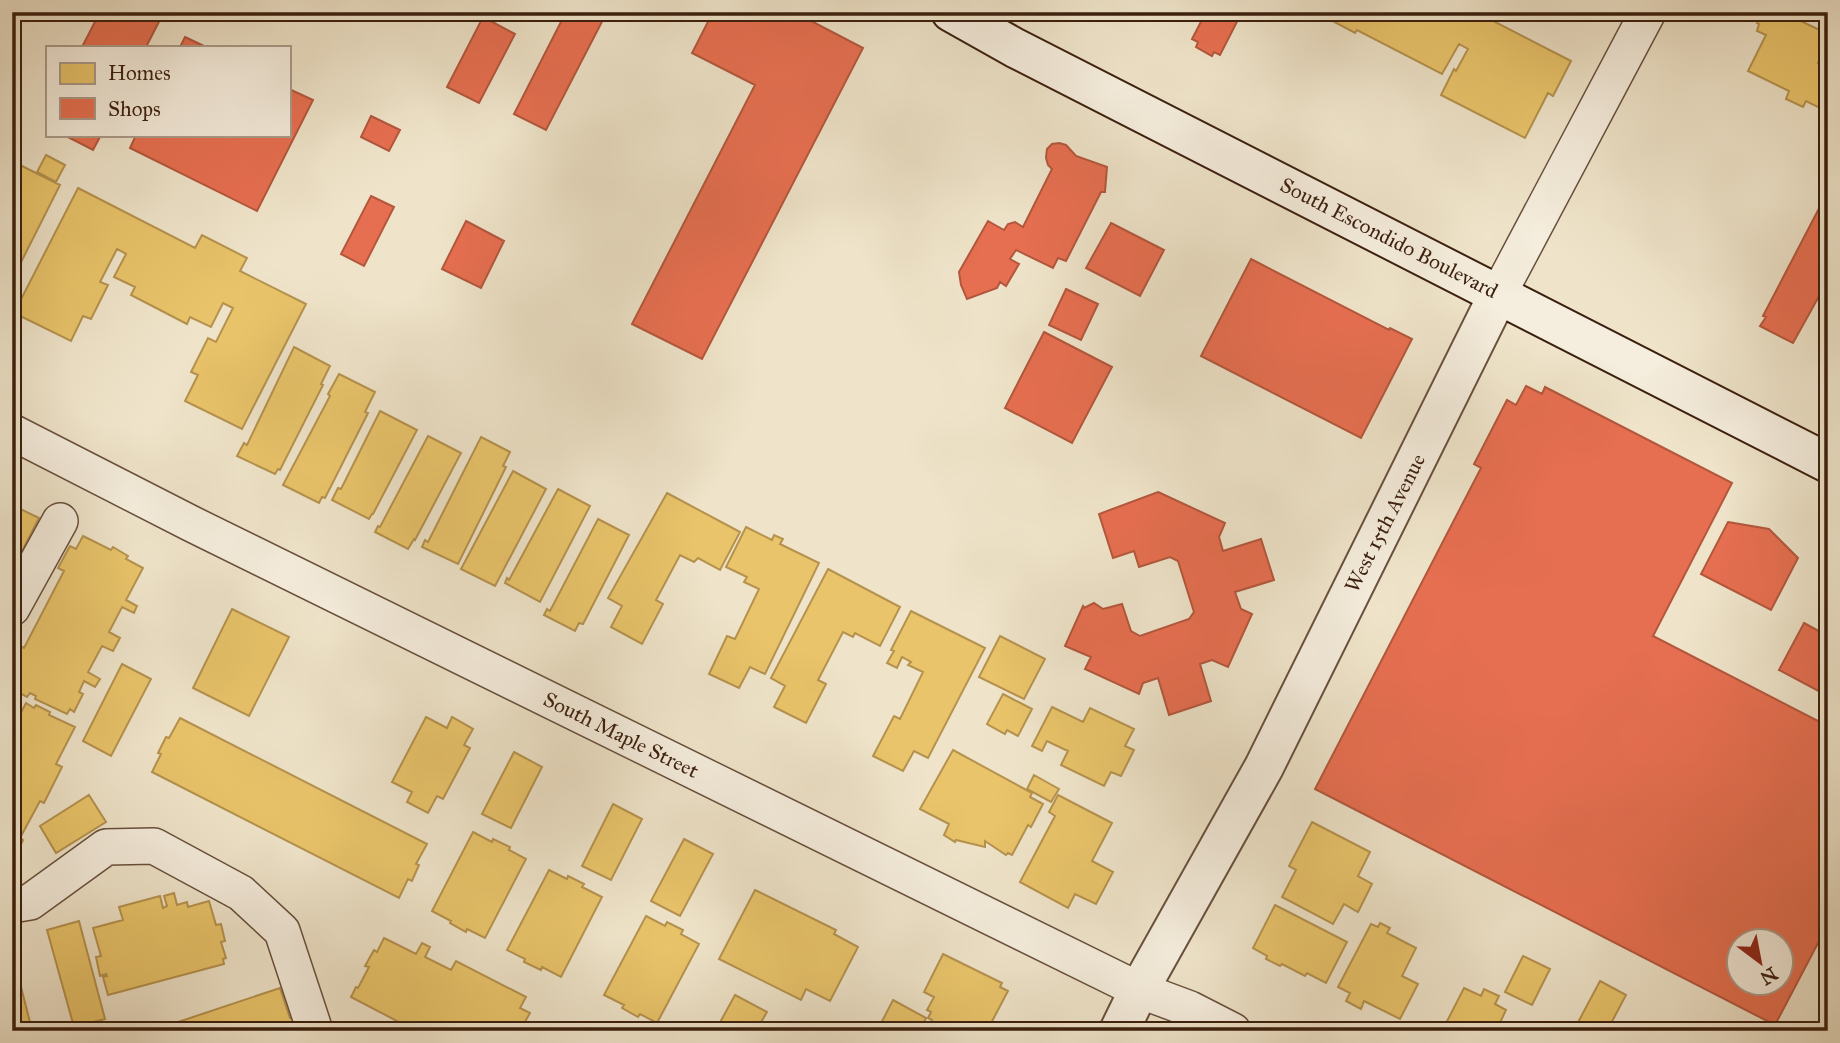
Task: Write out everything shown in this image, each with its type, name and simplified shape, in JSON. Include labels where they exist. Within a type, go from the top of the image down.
[{"type":"main road","name":"South Escondido Boulevard","points":[[951,12],[1828,463]]},
{"type":"main road","name":"West 15th Avenue","points":[[1119,1031],[1139,990],[1264,767],[1499,295]]},
{"type":"street","name":"West 15th Avenue","points":[[1499,295],[1648,12]]},
{"type":"street","name":"South Maple Street","points":[[12,432],[192,524],[1139,990],[1191,1009],[1233,1031]]},
{"type":"street","points":[[12,608],[60,521]]},
{"type":"street","points":[[12,905],[30,902],[106,847],[154,846],[241,893],[282,931],[315,1031]]},
{"type":"building: Homes","points":[[1316,12],[1476,12],[1571,61],[1553,96],[1548,93],[1525,138],[1441,95],[1468,49],[1459,44],[1442,74]]},
{"type":"building: Homes","points":[[1763,12],[1782,12],[1828,34],[1828,42],[1818,63],[1828,68],[1828,112],[1806,101],[1803,107],[1786,99],[1789,91],[1748,71],[1766,35],[1757,31],[1757,23]]},
{"type":"building: Homes","points":[[46,155],[65,165],[56,182],[37,172]]},
{"type":"building: Homes","points":[[12,161],[60,185],[12,280]]},
{"type":"building: Homes","points":[[78,188],[195,248],[202,235],[247,258],[240,271],[306,304],[242,429],[185,401],[198,375],[191,372],[208,338],[216,342],[233,308],[223,303],[211,327],[190,317],[187,324],[131,295],[135,287],[114,277],[126,254],[117,249],[100,282],[108,285],[91,319],[83,316],[71,341],[14,313]]},
{"type":"building: Homes","points":[[294,347],[330,366],[280,470],[275,474],[237,456],[244,443],[247,445]]},
{"type":"building: Homes","points":[[339,374],[375,392],[365,412],[368,413],[325,498],[322,497],[319,503],[283,485]]},
{"type":"building: Homes","points":[[380,411],[417,430],[369,519],[332,500],[338,488],[341,489]]},
{"type":"building: Homes","points":[[428,436],[461,453],[408,549],[375,532]]},
{"type":"building: Homes","points":[[481,437],[510,452],[503,466],[506,467],[458,564],[422,547],[425,540],[428,542]]},
{"type":"building: Homes","points":[[513,471],[546,489],[495,586],[461,569]]},
{"type":"building: Homes","points":[[558,489],[590,506],[540,602],[505,583]]},
{"type":"building: Homes","points":[[667,493],[740,532],[720,570],[698,558],[694,562],[680,555],[656,600],[663,604],[642,644],[611,627],[622,606],[608,598]]},
{"type":"building: Homes","points":[[12,505],[39,518],[12,571]]},
{"type":"building: Homes","points":[[598,519],[629,535],[583,624],[579,623],[575,631],[544,615],[547,609],[550,611]]},
{"type":"building: Homes","points":[[746,527],[772,540],[774,535],[783,539],[780,544],[819,563],[765,674],[750,667],[739,688],[709,674],[727,636],[735,639],[759,589],[744,582],[747,577],[726,567]]},
{"type":"building: Homes","points":[[83,536],[111,550],[113,547],[128,556],[126,559],[143,568],[126,600],[137,606],[134,613],[122,607],[109,632],[120,638],[113,651],[102,646],[88,672],[100,679],[95,687],[84,681],[79,692],[83,694],[74,712],[70,709],[67,714],[35,699],[36,696],[30,693],[27,697],[12,689],[12,655],[18,645],[24,648],[64,571],[58,568],[70,546],[76,549]]},
{"type":"building: Homes","points":[[828,569],[900,607],[880,646],[855,633],[853,637],[843,632],[818,680],[826,684],[806,723],[774,707],[785,686],[771,678]]},
{"type":"building: Homes","points":[[232,609],[289,637],[249,716],[193,688]]},
{"type":"building: Homes","points":[[911,611],[985,648],[928,758],[914,751],[903,771],[873,756],[894,716],[900,719],[923,672],[908,665],[911,662],[902,657],[897,668],[887,663]]},
{"type":"building: Homes","points":[[1000,636],[1045,659],[1024,699],[979,677]]},
{"type":"building: Homes","points":[[122,664],[151,679],[111,756],[83,741]]},
{"type":"building: Homes","points":[[1003,694],[1032,709],[1018,736],[1007,730],[1005,734],[987,724]]},
{"type":"building: Homes","points":[[26,703],[34,708],[36,705],[50,712],[49,715],[75,727],[56,764],[62,767],[44,803],[40,801],[20,838],[23,840],[12,863],[12,722],[15,724]]},
{"type":"building: Homes","points":[[1052,707],[1083,722],[1090,708],[1134,729],[1125,746],[1134,750],[1121,776],[1111,772],[1104,786],[1061,765],[1068,751],[1047,741],[1042,751],[1032,746]]},
{"type":"building: Homes","points":[[426,717],[447,728],[452,717],[473,729],[464,745],[470,748],[443,799],[437,796],[428,813],[407,802],[412,792],[392,782]]},
{"type":"building: Homes","points":[[180,718],[427,844],[416,864],[419,865],[412,881],[408,879],[399,898],[152,772],[166,737],[169,738]]},
{"type":"building: Homes","points":[[953,750],[1032,793],[1030,797],[1043,804],[1012,855],[1006,855],[985,841],[985,847],[956,840],[955,842],[944,835],[949,824],[920,809]]},
{"type":"building: Homes","points":[[514,752],[542,767],[511,828],[482,814]]},
{"type":"building: Homes","points":[[1034,775],[1059,789],[1051,802],[1027,789]]},
{"type":"building: Homes","points":[[89,795],[106,822],[56,853],[40,826]]},
{"type":"building: Homes","points":[[1058,795],[1112,823],[1092,861],[1113,872],[1096,904],[1075,894],[1068,908],[1020,882],[1055,816],[1049,812]]},
{"type":"building: Homes","points":[[613,804],[642,819],[611,880],[582,866]]},
{"type":"building: Homes","points":[[1312,822],[1370,852],[1358,876],[1372,884],[1358,912],[1344,904],[1333,924],[1282,897],[1296,870],[1289,866]]},
{"type":"building: Homes","points":[[473,832],[492,842],[493,839],[510,847],[509,850],[526,859],[485,938],[467,929],[466,932],[432,911]]},
{"type":"building: Homes","points":[[684,839],[713,854],[680,916],[651,901]]},
{"type":"building: Homes","points":[[549,870],[584,884],[582,887],[602,897],[561,977],[542,967],[541,970],[524,962],[525,959],[507,950]]},
{"type":"building: Homes","points":[[755,890],[836,930],[834,934],[858,947],[830,1001],[806,989],[801,1000],[719,959]]},
{"type":"building: Homes","points":[[174,893],[177,905],[187,902],[188,907],[209,901],[216,925],[221,924],[225,941],[221,942],[226,958],[223,959],[224,964],[108,995],[103,977],[107,976],[100,976],[96,957],[101,956],[93,928],[123,920],[119,907],[160,896],[163,908],[167,906],[164,896]]},
{"type":"building: Homes","points":[[1275,905],[1347,942],[1326,983],[1307,973],[1305,976],[1282,964],[1280,966],[1253,948]]},
{"type":"building: Homes","points":[[646,916],[665,926],[667,922],[683,930],[681,934],[699,944],[657,1023],[640,1014],[638,1017],[622,1008],[624,1005],[604,995]]},
{"type":"building: Homes","points":[[79,921],[105,1019],[74,1027],[47,930]]},
{"type":"building: Homes","points":[[1380,923],[1390,928],[1387,933],[1416,948],[1402,976],[1418,984],[1400,1019],[1364,1001],[1361,1009],[1346,1001],[1350,993],[1338,987],[1371,924],[1378,927]]},
{"type":"building: Homes","points":[[384,938],[416,954],[422,943],[430,947],[425,957],[451,970],[456,961],[526,997],[520,1008],[530,1013],[522,1027],[525,1031],[416,1031],[351,997],[369,967],[365,966]]},
{"type":"building: Homes","points":[[943,954],[1002,983],[1000,987],[1008,991],[988,1029],[980,1024],[977,1031],[927,1031],[932,1020],[928,1018],[931,1012],[927,1010],[934,997],[924,992]]},
{"type":"building: Homes","points":[[1523,956],[1550,969],[1532,1005],[1505,992]]},
{"type":"building: Homes","points":[[1600,981],[1626,995],[1607,1031],[1580,1031],[1575,1028]]},
{"type":"building: Homes","points":[[21,987],[32,1030],[12,1031],[12,990]]},
{"type":"building: Homes","points":[[280,988],[297,1031],[151,1031]]},
{"type":"building: Homes","points":[[1464,988],[1481,996],[1484,989],[1499,996],[1495,1004],[1506,1010],[1496,1031],[1442,1031]]},
{"type":"building: Homes","points":[[735,995],[767,1012],[756,1031],[726,1031],[718,1026]]},
{"type":"building: Homes","points":[[893,1000],[926,1018],[920,1031],[877,1031]]},
{"type":"building: Shops","points":[[100,12],[164,12],[147,46],[83,46]]},
{"type":"building: Shops","points":[[566,12],[607,12],[546,130],[514,114]]},
{"type":"building: Shops","points":[[713,12],[794,12],[863,48],[702,359],[632,324],[755,85],[692,53]]},
{"type":"building: Shops","points":[[1206,12],[1242,12],[1220,55],[1214,52],[1212,56],[1196,47],[1198,42],[1192,39]]},
{"type":"building: Shops","points":[[483,17],[515,34],[479,103],[447,87]]},
{"type":"building: Shops","points":[[185,37],[204,46],[180,46]]},
{"type":"building: Shops","points":[[290,89],[313,100],[257,211],[130,148],[136,136],[290,136]]},
{"type":"building: Shops","points":[[371,116],[400,130],[389,151],[361,137]]},
{"type":"building: Shops","points":[[66,136],[100,136],[93,150]]},
{"type":"building: Shops","points":[[1052,144],[1066,145],[1076,156],[1107,167],[1105,192],[1101,192],[1066,261],[1058,258],[1053,268],[1016,250],[1010,259],[1019,264],[1006,286],[1000,282],[997,288],[967,299],[959,272],[988,221],[1004,230],[1008,224],[1015,222],[1023,227],[1052,169],[1046,158],[1047,149]]},
{"type":"building: Shops","points":[[1826,195],[1828,280],[1793,343],[1760,326]]},
{"type":"building: Shops","points":[[371,196],[394,207],[364,266],[341,254]]},
{"type":"building: Shops","points":[[466,221],[504,241],[481,288],[442,269]]},
{"type":"building: Shops","points":[[1111,223],[1164,250],[1140,296],[1086,268]]},
{"type":"building: Shops","points":[[1251,259],[1389,330],[1390,328],[1412,339],[1361,438],[1201,356]]},
{"type":"building: Shops","points":[[1066,289],[1098,304],[1081,340],[1049,325]]},
{"type":"building: Shops","points":[[1044,332],[1112,367],[1072,443],[1005,408]]},
{"type":"building: Shops","points":[[1526,386],[1542,394],[1545,387],[1732,483],[1653,636],[1828,726],[1828,924],[1794,989],[1794,928],[1724,928],[1724,998],[1789,998],[1775,1025],[1315,789],[1481,468],[1474,464],[1507,400],[1516,405]]},
{"type":"building: Shops","points":[[1158,492],[1225,523],[1219,537],[1223,551],[1261,539],[1274,580],[1235,592],[1241,609],[1252,614],[1228,667],[1212,660],[1200,664],[1211,701],[1169,715],[1158,678],[1143,683],[1139,694],[1085,669],[1091,657],[1065,646],[1083,606],[1084,608],[1094,603],[1103,609],[1122,604],[1131,631],[1140,636],[1189,619],[1194,612],[1178,561],[1170,557],[1139,567],[1134,551],[1113,558],[1099,514]]},
{"type":"building: Shops","points":[[1728,522],[1769,529],[1798,558],[1771,610],[1701,574]]},
{"type":"building: Shops","points":[[1804,623],[1828,636],[1828,696],[1779,670]]}]
